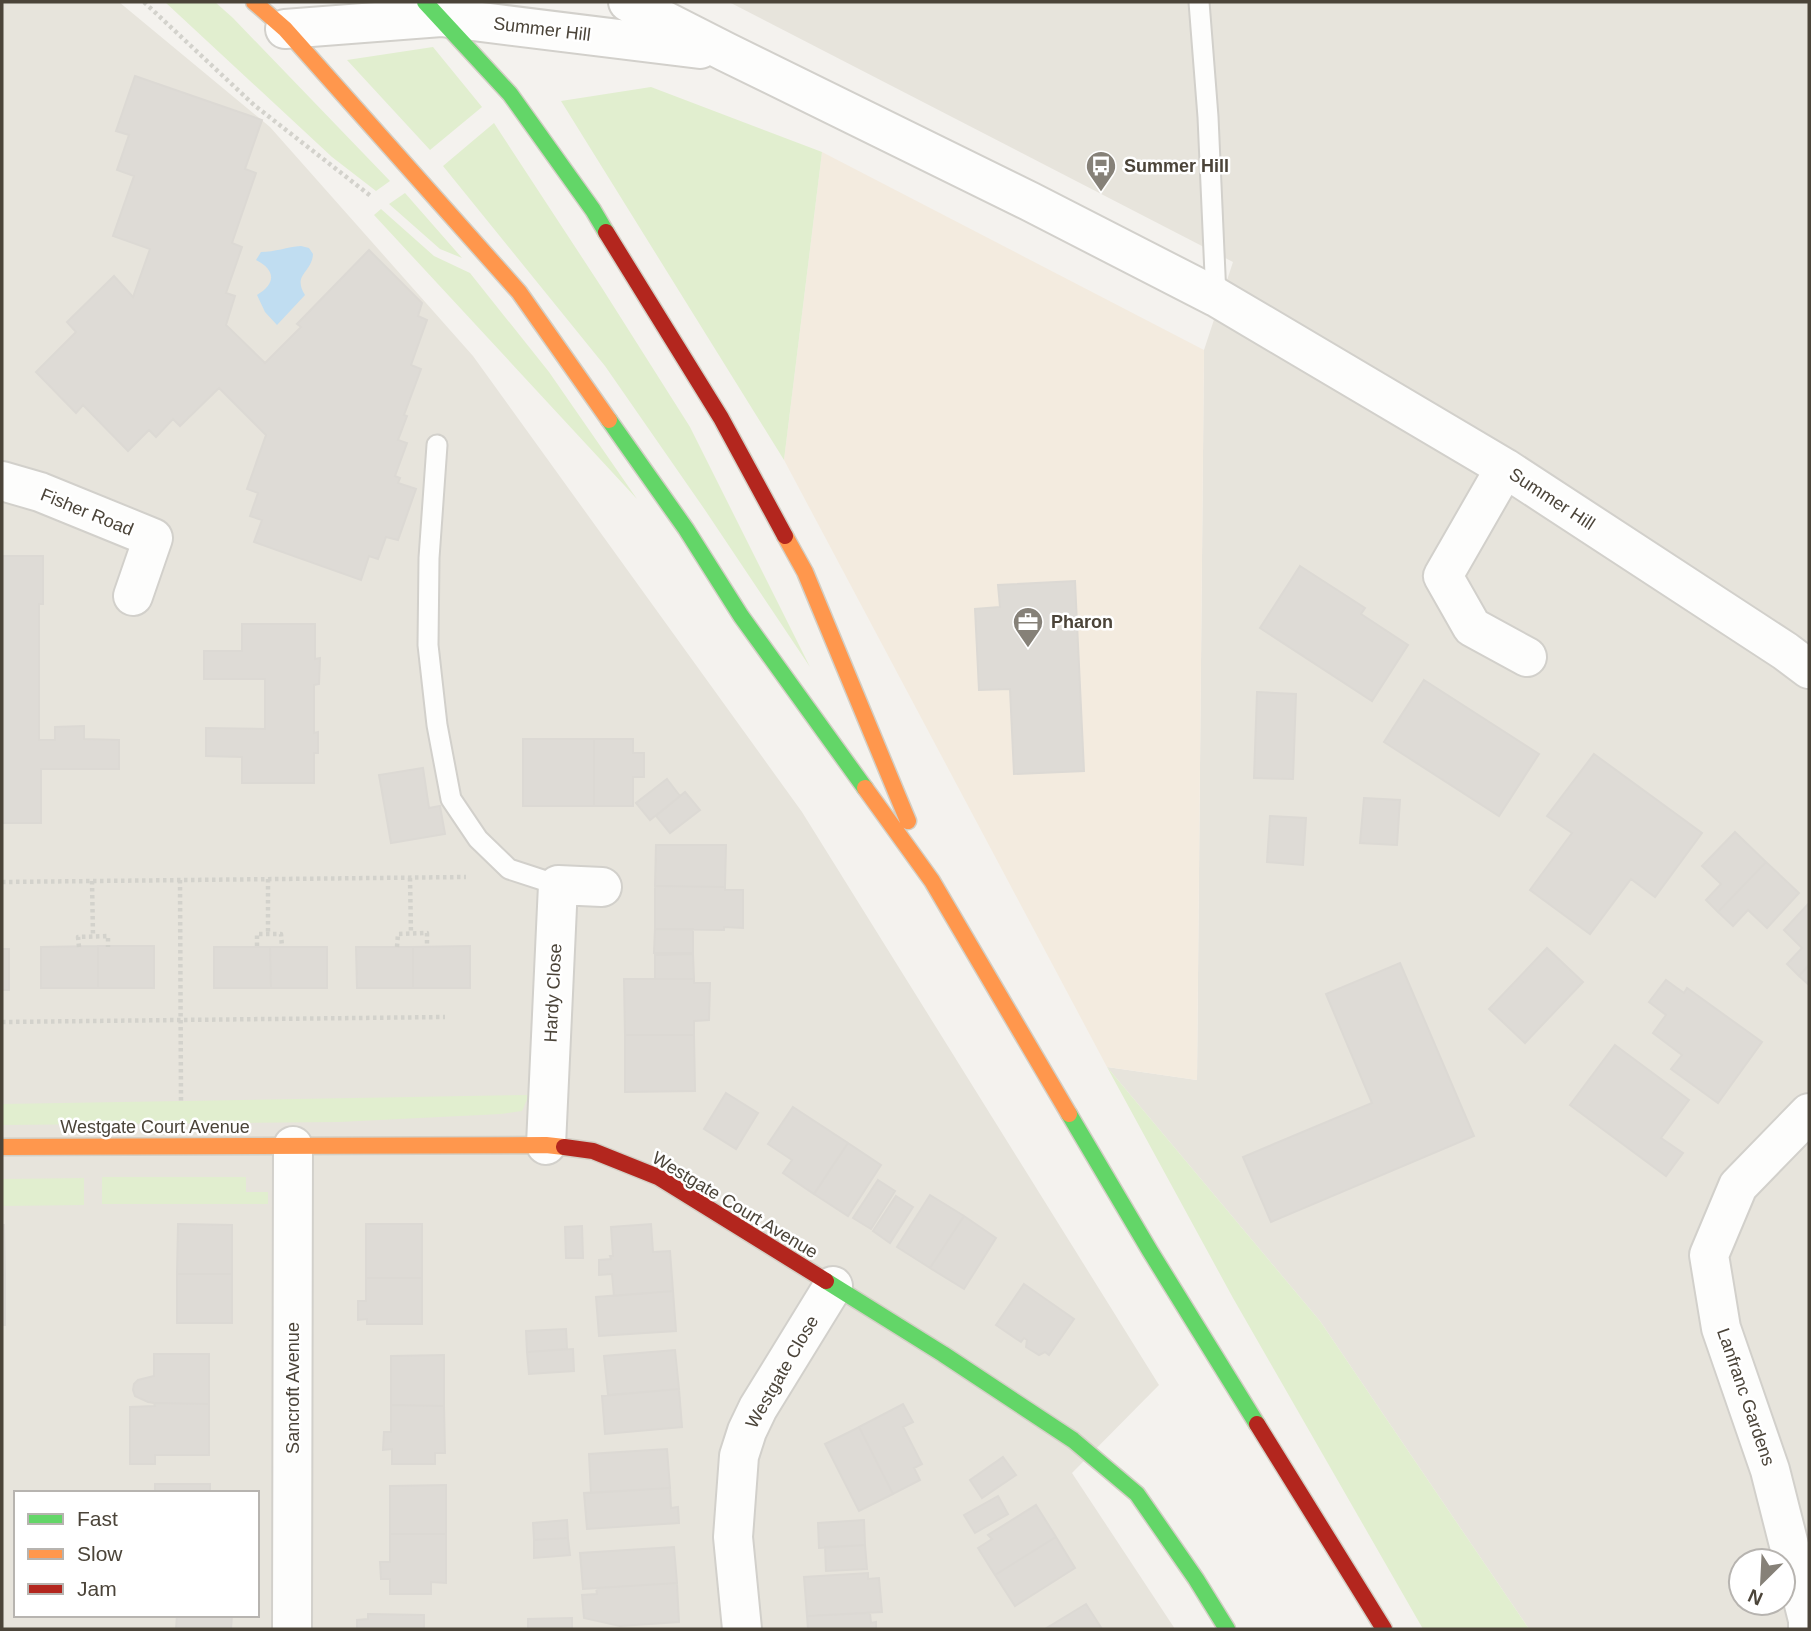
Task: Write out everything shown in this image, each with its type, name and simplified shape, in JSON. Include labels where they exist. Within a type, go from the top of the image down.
[{"type":"main road","points":[[254,2],[285,29],[519,292],[686,529],[741,616],[932,881],[1158,1263],[1384,1629]]},
{"type":"main road","points":[[433,9],[510,94],[593,210],[721,418],[805,572],[932,881]]},
{"type":"main road","name":"Westgate Court Avenue","points":[[2,1147],[546,1145],[593,1151],[658,1177],[943,1354],[1073,1440],[1137,1494],[1227,1629]]},
{"type":"street","name":"Summer Hill","points":[[628,2],[1216,297],[1505,468],[1809,669]]},
{"type":"street","name":"Summer Hill","points":[[285,29],[433,9],[726,52]]},
{"type":"street","points":[[1505,468],[1443,576],[1472,627],[1527,657]]},
{"type":"street","name":"Fisher Road","points":[[2,481],[40,492],[153,538],[133,596]]},
{"type":"street","points":[[558,885],[602,887]]},
{"type":"street","name":"Hardy Close","points":[[546,1145],[558,885]]},
{"type":"street","name":"Lanfranc Gardens","points":[[1808,1629],[1770,1470],[1721,1328],[1709,1255],[1738,1186],[1809,1112]]},
{"type":"street","name":"Sancroft Avenue","points":[[292,1629],[293,1146]]},
{"type":"street","name":"Westgate Close","points":[[742,1629],[733,1537],[738,1456],[758,1408],[833,1286]]},
{"type":"lane","points":[[1199,2],[1208,117],[1216,297]]},
{"type":"lane","points":[[437,445],[429,558],[428,645],[437,725],[451,799],[478,839],[509,869],[558,885]]},
{"type":"path","points":[[144,2],[254,105],[376,200]]},
{"type":"path","points":[[2,882],[410,878],[474,876],[509,869]]},
{"type":"path","points":[[410,878],[411,934]]},
{"type":"path","points":[[268,879],[268,934]]},
{"type":"path","points":[[180,880],[181,1146]]},
{"type":"path","points":[[92,881],[93,936]]},
{"type":"path","points":[[397,947],[398,934],[427,933],[428,946]]},
{"type":"path","points":[[257,946],[257,934],[281,934],[282,947]]},
{"type":"path","points":[[79,947],[78,937],[93,936],[108,936],[108,947]]},
{"type":"path","points":[[2,1022],[445,1017]]},
{"type":"shaded area","points":[[2,2],[119,2],[270,127],[473,356],[802,812],[1159,1385],[1072,1473],[1175,1629],[2,1629]]},
{"type":"shaded area","points":[[729,2],[1809,2],[1809,1629],[1529,1629],[1320,1321],[1107,1067],[1197,1080],[1204,350],[1233,262]]},
{"type":"shaded area","points":[[822,152],[1204,350],[1197,1080],[1107,1067],[784,460]]},
{"type":"green space","points":[[165,2],[215,2],[390,181],[376,191],[332,157]]},
{"type":"green space","points":[[433,47],[482,107],[430,150],[347,60]]},
{"type":"green space","points":[[651,87],[822,152],[784,460],[561,101]]},
{"type":"green space","points":[[494,123],[690,427],[810,667],[605,366],[443,166]]},
{"type":"green space","points":[[405,193],[462,258],[440,249],[389,204]]},
{"type":"green space","points":[[381,209],[434,256],[470,273],[549,372],[637,499],[374,215]]},
{"type":"green space","points":[[1107,1067],[1320,1321],[1529,1629],[1423,1629],[1233,1298]]},
{"type":"green space","points":[[529,1095],[522,1111],[501,1114],[339,1122],[2,1125],[2,1104]]},
{"type":"green space","points":[[102,1177],[246,1177],[246,1192],[268,1192],[268,1204],[102,1204]]},
{"type":"green space","points":[[84,1178],[84,1205],[2,1206],[2,1179]]},
{"type":"water","points":[[301,246],[309,248],[313,254],[301,282],[305,295],[277,325],[265,312],[257,295],[268,286],[271,277],[267,268],[256,260],[261,252]]},
{"type":"building","points":[[135,76],[262,120],[245,169],[256,173],[232,243],[242,247],[226,293],[235,296],[226,325],[265,363],[301,327],[297,324],[369,250],[422,303],[418,316],[427,320],[411,365],[421,369],[404,415],[407,416],[398,440],[407,443],[395,476],[400,478],[398,483],[416,489],[398,540],[386,537],[378,559],[369,556],[361,580],[254,542],[262,520],[250,516],[258,493],[247,489],[266,435],[219,388],[180,426],[173,419],[156,437],[149,430],[128,451],[83,405],[76,413],[36,372],[76,332],[67,322],[114,276],[133,297],[150,249],[113,236],[134,176],[117,170],[129,135],[116,131]]},
{"type":"building","points":[[2,556],[43,556],[43,604],[39,604],[39,740],[55,740],[55,727],[84,726],[84,739],[119,740],[119,769],[41,769],[41,823],[2,823]]},
{"type":"building","points":[[1300,566],[1365,608],[1361,614],[1408,645],[1372,701],[1260,628]]},
{"type":"building","name":"Pharon","points":[[1075,581],[1084,771],[1014,774],[1010,689],[979,690],[975,609],[1000,607],[998,585]]},
{"type":"building","points":[[242,624],[315,624],[315,659],[320,658],[319,684],[314,685],[314,733],[318,732],[318,753],[314,753],[314,783],[242,783],[242,757],[206,756],[206,728],[265,729],[265,679],[204,679],[204,651],[242,651]]},
{"type":"building","points":[[1424,680],[1539,754],[1499,816],[1384,742]]},
{"type":"building","points":[[1257,692],[1296,694],[1293,779],[1254,778]]},
{"type":"building","points":[[523,739],[594,739],[594,806],[523,806]]},
{"type":"building","points":[[594,739],[633,739],[633,753],[644,753],[644,777],[633,777],[633,806],[594,806]]},
{"type":"building","points":[[1594,754],[1702,833],[1655,897],[1631,879],[1590,934],[1530,890],[1572,833],[1547,816]]},
{"type":"building","points":[[423,768],[429,808],[440,806],[445,834],[391,843],[379,775]]},
{"type":"building","points":[[667,779],[680,796],[650,820],[636,803]]},
{"type":"building","points":[[685,792],[700,810],[670,833],[656,816]]},
{"type":"building","points":[[1364,798],[1400,800],[1397,845],[1360,843]]},
{"type":"building","points":[[1270,816],[1306,818],[1303,865],[1267,862]]},
{"type":"building","points":[[1735,832],[1766,862],[1718,912],[1706,900],[1721,884],[1702,866]]},
{"type":"building","points":[[656,845],[726,845],[725,887],[655,886]]},
{"type":"building","points":[[1766,862],[1799,893],[1767,928],[1748,910],[1733,926],[1718,912]]},
{"type":"building","points":[[655,886],[725,887],[725,890],[743,890],[743,928],[655,929]]},
{"type":"building","points":[[1809,903],[1809,965],[1799,976],[1787,964],[1802,948],[1784,930]]},
{"type":"building","points":[[655,929],[693,929],[693,953],[654,953]]},
{"type":"building","points":[[98,946],[98,988],[41,988],[41,947]]},
{"type":"building","points":[[98,946],[154,946],[154,988],[98,988]]},
{"type":"building","points":[[470,946],[470,988],[413,988],[413,947]]},
{"type":"building","points":[[214,947],[270,947],[271,988],[214,988]]},
{"type":"building","points":[[270,947],[327,947],[327,988],[271,988]]},
{"type":"building","points":[[356,947],[413,947],[413,988],[357,988]]},
{"type":"building","points":[[1547,948],[1583,982],[1525,1043],[1489,1009]]},
{"type":"building","points":[[2,949],[9,949],[9,990],[2,990]]},
{"type":"building","points":[[693,954],[694,979],[655,979],[655,955]]},
{"type":"building","points":[[1400,963],[1474,1136],[1271,1222],[1243,1157],[1372,1103],[1326,994]]},
{"type":"building","points":[[1809,965],[1809,985],[1799,976]]},
{"type":"building","points":[[624,979],[694,979],[694,983],[710,983],[709,1020],[694,1021],[694,1035],[625,1035]]},
{"type":"building","points":[[1666,980],[1684,993],[1687,988],[1762,1042],[1718,1103],[1671,1069],[1682,1055],[1653,1033],[1666,1015],[1649,1002]]},
{"type":"building","points":[[625,1035],[694,1035],[695,1091],[625,1092]]},
{"type":"building","points":[[1615,1045],[1689,1100],[1661,1138],[1683,1153],[1666,1176],[1570,1105]]},
{"type":"building","points":[[726,1093],[758,1113],[736,1149],[704,1129]]},
{"type":"building","points":[[793,1107],[848,1143],[814,1194],[783,1173],[792,1160],[768,1144]]},
{"type":"building","points":[[848,1143],[881,1165],[848,1216],[814,1194]]},
{"type":"building","points":[[878,1180],[895,1191],[871,1229],[853,1218]]},
{"type":"building","points":[[930,1195],[964,1216],[930,1268],[897,1247]]},
{"type":"building","points":[[896,1196],[913,1207],[890,1243],[873,1231]]},
{"type":"building","points":[[964,1216],[996,1238],[964,1289],[930,1268]]},
{"type":"building","points":[[178,1224],[232,1225],[232,1274],[177,1274]]},
{"type":"building","points":[[366,1224],[422,1224],[422,1278],[366,1278]]},
{"type":"building","points":[[651,1224],[653,1252],[670,1251],[673,1291],[614,1296],[612,1274],[599,1275],[599,1260],[611,1259],[610,1256],[613,1256],[611,1227]]},
{"type":"building","points":[[4,1225],[5,1275],[2,1275]]},
{"type":"building","points":[[582,1226],[583,1258],[566,1258],[565,1227]]},
{"type":"building","points":[[177,1274],[232,1274],[232,1323],[177,1323]]},
{"type":"building","points":[[2,1275],[5,1275],[5,1325],[2,1325]]},
{"type":"building","points":[[366,1278],[422,1278],[422,1324],[367,1324],[367,1319],[358,1320],[358,1301],[366,1301]]},
{"type":"building","points":[[1024,1284],[1074,1319],[1049,1355],[1045,1352],[1039,1355],[1026,1347],[1027,1340],[1024,1338],[1021,1342],[996,1325]]},
{"type":"building","points":[[673,1291],[676,1331],[599,1336],[596,1297]]},
{"type":"building","points":[[566,1329],[567,1349],[527,1352],[526,1331]]},
{"type":"building","points":[[573,1349],[574,1371],[529,1374],[527,1352]]},
{"type":"building","points":[[675,1350],[679,1389],[608,1395],[604,1356]]},
{"type":"building","points":[[154,1354],[209,1354],[209,1404],[154,1403],[135,1396],[134,1384],[138,1380],[154,1376]]},
{"type":"building","points":[[444,1355],[444,1406],[391,1405],[391,1356]]},
{"type":"building","points":[[679,1389],[682,1427],[605,1434],[602,1396]]},
{"type":"building","points":[[154,1403],[209,1404],[209,1455],[155,1455],[155,1464],[130,1464],[130,1407],[155,1406]]},
{"type":"building","points":[[903,1404],[913,1422],[903,1427],[922,1464],[914,1468],[920,1480],[893,1494],[859,1427]]},
{"type":"building","points":[[391,1405],[444,1406],[445,1453],[435,1453],[435,1464],[392,1464],[392,1449],[383,1450],[384,1432],[391,1432]]},
{"type":"building","points":[[859,1427],[893,1494],[859,1511],[825,1444]]},
{"type":"building","points":[[667,1449],[670,1488],[591,1493],[589,1454]]},
{"type":"building","points":[[1003,1457],[1016,1475],[982,1498],[970,1480]]},
{"type":"building","points":[[155,1484],[210,1484],[210,1491],[155,1491]]},
{"type":"building","points":[[446,1485],[446,1534],[390,1534],[390,1486]]},
{"type":"building","points":[[670,1488],[671,1508],[678,1507],[679,1523],[587,1529],[584,1493]]},
{"type":"building","points":[[998,1496],[1008,1514],[975,1533],[964,1515]]},
{"type":"building","points":[[1036,1505],[1056,1537],[995,1575],[978,1548],[992,1539],[988,1535]]},
{"type":"building","points":[[567,1520],[568,1538],[534,1540],[533,1523]]},
{"type":"building","points":[[864,1520],[865,1545],[819,1548],[818,1523]]},
{"type":"building","points":[[390,1534],[446,1534],[446,1583],[431,1582],[431,1594],[390,1594],[390,1579],[381,1579],[380,1562],[390,1562]]},
{"type":"building","points":[[1056,1537],[1075,1568],[1015,1606],[995,1575]]},
{"type":"building","points":[[568,1538],[570,1555],[534,1558],[534,1540]]},
{"type":"building","points":[[865,1545],[867,1569],[826,1571],[825,1547]]},
{"type":"building","points":[[674,1547],[677,1583],[583,1589],[580,1553]]},
{"type":"building","points":[[868,1573],[868,1579],[879,1578],[882,1612],[807,1616],[804,1577]]},
{"type":"building","points":[[677,1583],[679,1622],[620,1626],[584,1618],[582,1595],[597,1594],[596,1588]]},
{"type":"building","points":[[1086,1604],[1102,1629],[1045,1629]]},
{"type":"building","points":[[870,1613],[871,1623],[876,1622],[876,1629],[808,1629],[807,1616]]},
{"type":"building","points":[[368,1614],[424,1615],[424,1629],[357,1629],[357,1620],[368,1619]]},
{"type":"building","points":[[177,1617],[232,1617],[231,1629],[176,1629]]},
{"type":"building","points":[[572,1618],[572,1629],[528,1629],[528,1619]]},
{"type":"traffic: fast","points":[[425,2],[510,94],[606,232]]},
{"type":"traffic: fast","points":[[609,420],[686,529],[741,616],[865,788]]},
{"type":"traffic: fast","points":[[1069,1114],[1257,1424]]},
{"type":"traffic: fast","points":[[826,1281],[1073,1440],[1137,1494],[1227,1629]]},
{"type":"traffic: slow","points":[[254,2],[285,29],[519,292],[609,420]]},
{"type":"traffic: slow","points":[[785,536],[805,572],[908,821]]},
{"type":"traffic: slow","points":[[865,788],[932,881],[1069,1114]]},
{"type":"traffic: slow","points":[[2,1147],[564,1147]]},
{"type":"traffic: jam","points":[[606,232],[721,418],[785,536]]},
{"type":"traffic: jam","points":[[564,1147],[593,1151],[658,1177],[826,1281]]},
{"type":"traffic: jam","points":[[1257,1424],[1384,1629]]},
{"type":"place","name":"Summer Hill","points":[[1101,193]]},
{"type":"place","name":"Pharon","points":[[1028,649]]}]
